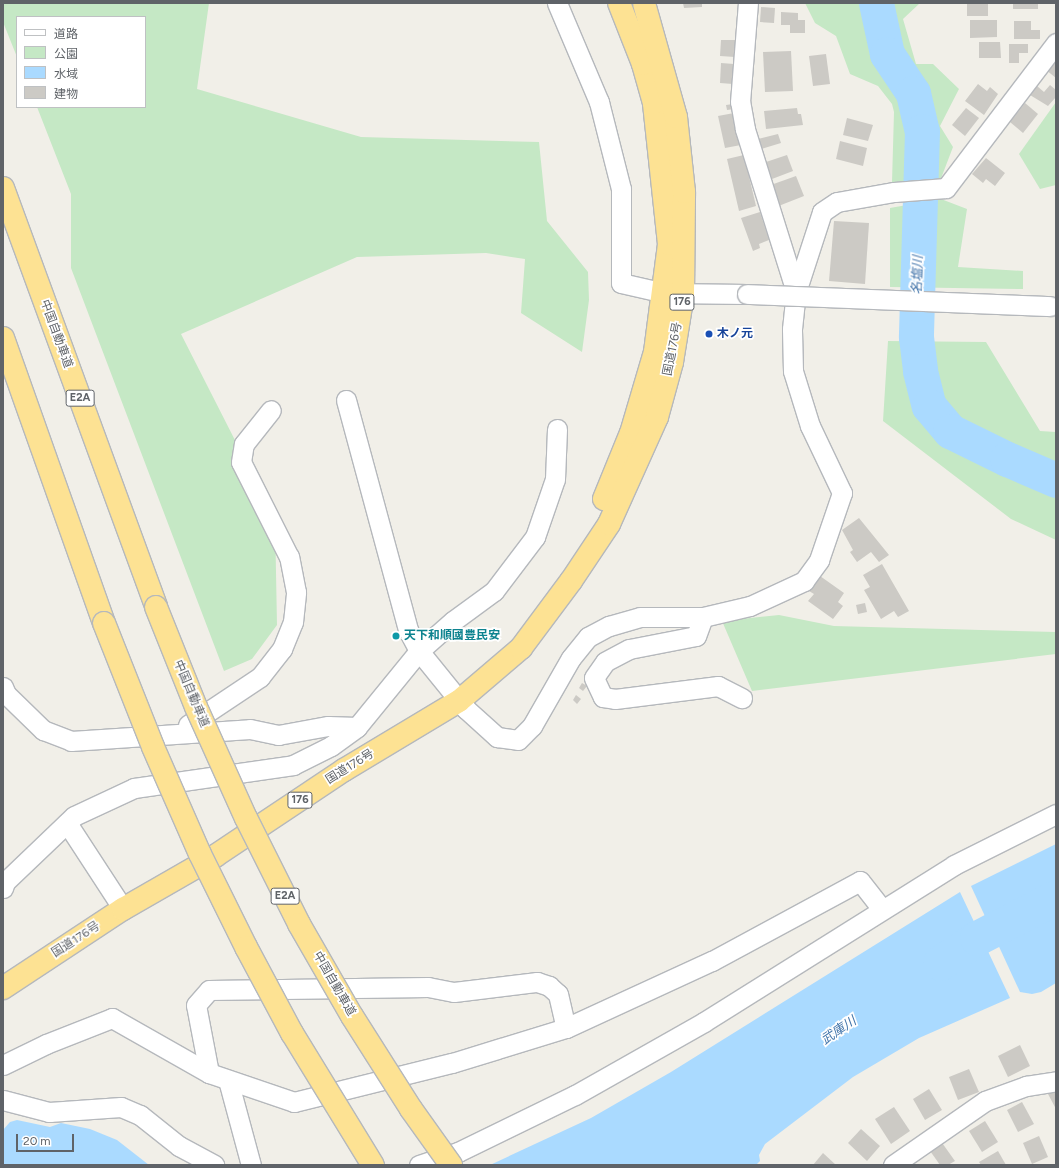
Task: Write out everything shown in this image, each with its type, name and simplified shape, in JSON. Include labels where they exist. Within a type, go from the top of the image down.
[{"type":"highway","name":"国道176号","points":[[619,3],[643,64],[654,103],[674,293]]},
{"type":"highway","name":"国道176号","points":[[3,988],[123,909],[215,856],[344,770],[459,701],[521,648],[571,582],[631,433],[674,293],[684,192],[676,117],[644,3]]},
{"type":"highway","name":"中国自動車道","points":[[3,188],[156,607],[196,707],[246,818],[299,924],[352,1016],[411,1109],[451,1165]]},
{"type":"highway","points":[[3,338],[104,623],[153,747],[200,854],[242,940],[292,1033],[373,1165]]},
{"type":"street","points":[[557,3],[600,102],[621,189],[621,283],[674,293],[747,294],[1053,306]]},
{"type":"street","points":[[748,3],[740,102],[751,153],[796,292]]},
{"type":"street","points":[[346,400],[408,630],[419,651],[459,701],[496,737],[518,740],[532,726],[571,658],[588,637],[609,626],[640,617],[703,617],[750,606],[804,581],[819,560],[839,508],[842,493],[810,426],[793,371],[792,329],[796,292],[822,212],[837,202],[894,192],[946,188],[1056,43]]},
{"type":"street","points":[[175,734],[260,677],[282,649],[293,622],[296,592],[289,558],[241,462],[244,444],[272,410]]},
{"type":"street","points":[[3,888],[5,882],[74,816],[134,788],[292,765],[331,746],[357,727],[419,651],[453,621],[494,591],[535,537],[555,479],[556,429]]},
{"type":"street","points":[[703,617],[696,636],[629,649],[605,662],[594,678],[603,697],[615,700],[718,686],[742,698]]},
{"type":"street","points":[[3,687],[6,694],[43,730],[71,741],[250,729],[278,735],[328,726],[357,727]]},
{"type":"street","points":[[419,1165],[458,1152],[574,1095],[704,1022],[882,909],[954,866],[1056,814]]},
{"type":"street","points":[[67,823],[123,909]]},
{"type":"street","points":[[3,1065],[46,1044],[112,1018],[209,1073],[294,1102],[452,1063],[566,1028],[712,961],[860,881],[882,909]]},
{"type":"street","points":[[209,1073],[196,1005],[210,990],[428,987],[454,992],[536,982],[549,986],[558,994],[566,1028]]},
{"type":"street","points":[[228,1080],[251,1165]]},
{"type":"street","points":[[900,1163],[985,1101],[1026,1086],[1056,1081]]},
{"type":"street","points":[[3,1100],[49,1112],[121,1107],[140,1115],[179,1146],[214,1165]]},
{"type":"green space","points":[[3,3],[209,3],[197,89],[361,137],[539,142],[547,221],[588,272],[589,300],[582,352],[521,313],[525,259],[486,253],[357,257],[181,334],[275,519],[277,625],[252,659],[224,671],[71,268],[71,194],[37,108],[146,108],[146,16],[16,16],[16,54],[3,22]]},
{"type":"green space","points":[[805,3],[920,3],[903,19],[916,64],[933,64],[959,89],[940,126],[953,147],[940,181],[892,182],[894,112],[892,104],[878,86],[850,74],[836,36],[815,23]]},
{"type":"green space","points":[[1056,102],[1056,185],[1040,189],[1019,154]]},
{"type":"green space","points":[[941,199],[967,209],[958,267],[1023,271],[1023,289],[890,287],[890,208]]},
{"type":"green space","points":[[888,341],[986,342],[1040,431],[1056,432],[1056,540],[1011,519],[883,421]]},
{"type":"green space","points":[[779,615],[834,626],[1056,632],[1056,654],[752,691],[722,621]]},
{"type":"water","points":[[1056,844],[1056,983],[1041,992],[1032,994],[1020,992],[971,886]]},
{"type":"water","points":[[960,892],[1010,998],[919,1038],[853,1077],[765,1144],[759,1155],[760,1161],[756,1165],[490,1165],[591,1118],[671,1072]]},
{"type":"water","points":[[17,1120],[50,1127],[61,1123],[90,1129],[117,1140],[149,1165],[3,1165],[3,1130],[10,1122]]},
{"type":"building","points":[[683,3],[702,3],[702,7],[684,8]]},
{"type":"building","points":[[967,3],[988,3],[988,16],[967,16]]},
{"type":"building","points":[[1013,3],[1038,3],[1038,9],[1013,9]]},
{"type":"building","points":[[761,7],[775,8],[774,23],[760,22]]},
{"type":"building","points":[[781,12],[798,13],[798,20],[805,20],[805,33],[790,33],[790,25],[781,25]]},
{"type":"building","points":[[970,20],[997,20],[997,37],[970,38]]},
{"type":"building","points":[[1014,21],[1031,21],[1031,30],[1040,30],[1040,39],[1014,39]]},
{"type":"building","points":[[721,40],[736,40],[735,57],[720,56]]},
{"type":"building","points":[[979,42],[1000,42],[1001,58],[979,58]]},
{"type":"building","points":[[1009,44],[1028,44],[1028,53],[1019,53],[1019,63],[1009,63]]},
{"type":"building","points":[[791,51],[793,91],[765,92],[763,52]]},
{"type":"building","points":[[826,54],[830,84],[813,86],[809,56]]},
{"type":"building","points":[[1056,57],[1056,78],[1046,70]]},
{"type":"building","points":[[721,63],[734,64],[733,84],[720,83]]},
{"type":"building","points":[[978,84],[987,91],[990,87],[998,94],[984,115],[965,101]]},
{"type":"building","points":[[1050,85],[1056,90],[1056,97],[1048,106],[1030,95],[1037,86],[1044,92]]},
{"type":"building","points":[[1025,103],[1038,114],[1023,133],[1010,122]]},
{"type":"building","points":[[733,104],[734,109],[727,110],[726,105]]},
{"type":"building","points":[[797,108],[798,114],[801,114],[803,125],[766,129],[764,111]]},
{"type":"building","points":[[966,108],[979,118],[965,136],[952,125]]},
{"type":"building","points":[[734,113],[741,145],[725,148],[718,116]]},
{"type":"building","points":[[847,118],[873,125],[868,141],[843,135]]},
{"type":"building","points":[[778,134],[781,143],[761,149],[758,139]]},
{"type":"building","points":[[840,141],[867,148],[863,166],[836,159]]},
{"type":"building","points":[[744,155],[756,206],[739,211],[727,159]]},
{"type":"building","points":[[787,155],[793,171],[772,179],[766,162]]},
{"type":"building","points":[[986,158],[1005,173],[995,186],[986,179],[983,183],[972,174]]},
{"type":"building","points":[[796,176],[804,196],[776,207],[768,186]]},
{"type":"building","points":[[760,212],[769,240],[759,244],[760,248],[753,251],[741,218]]},
{"type":"building","points":[[834,221],[869,223],[865,284],[829,281]]},
{"type":"building","points":[[859,518],[889,555],[879,562],[871,552],[857,562],[850,552],[853,550],[842,530]]},
{"type":"building","points":[[882,564],[909,611],[898,617],[894,611],[881,619],[864,590],[870,587],[863,575]]},
{"type":"building","points":[[820,576],[844,593],[838,602],[843,606],[833,619],[808,601],[814,594],[809,591]]},
{"type":"building","points":[[865,603],[867,612],[858,614],[856,605]]},
{"type":"building","points":[[582,683],[587,686],[583,691],[579,688]]},
{"type":"building","points":[[576,695],[581,699],[577,704],[573,700]]},
{"type":"building","points":[[1020,1045],[1030,1066],[1008,1077],[998,1056]]},
{"type":"building","points":[[969,1069],[979,1092],[958,1100],[949,1077]]},
{"type":"building","points":[[929,1089],[942,1110],[925,1120],[913,1099]]},
{"type":"building","points":[[1056,1090],[1056,1109],[1048,1094]]},
{"type":"building","points":[[1022,1102],[1034,1124],[1018,1132],[1007,1110]]},
{"type":"building","points":[[894,1107],[910,1131],[891,1144],[875,1119]]},
{"type":"building","points":[[985,1121],[998,1142],[982,1152],[969,1131]]},
{"type":"building","points":[[861,1129],[880,1146],[867,1161],[848,1143]]},
{"type":"building","points":[[1039,1136],[1048,1157],[1032,1164],[1023,1143]]},
{"type":"building","points":[[940,1140],[955,1161],[948,1165],[940,1165],[928,1148]]},
{"type":"building","points":[[998,1151],[1006,1165],[981,1165],[979,1162]]},
{"type":"building","points":[[823,1153],[836,1165],[813,1165]]},
{"type":"waterway","name":"名塩川","points":[[876,3],[887,54],[913,93],[922,131],[916,337],[920,371],[929,406],[950,431],[1007,459],[1056,480]]},
{"type":"waterway","name":"武庫川","points":[[940,963],[977,938],[1056,897]]},
{"type":"place","name":"木ノ元","points":[[709,334]]},
{"type":"place","name":"天下和順國豊民安","points":[[396,636]]}]
